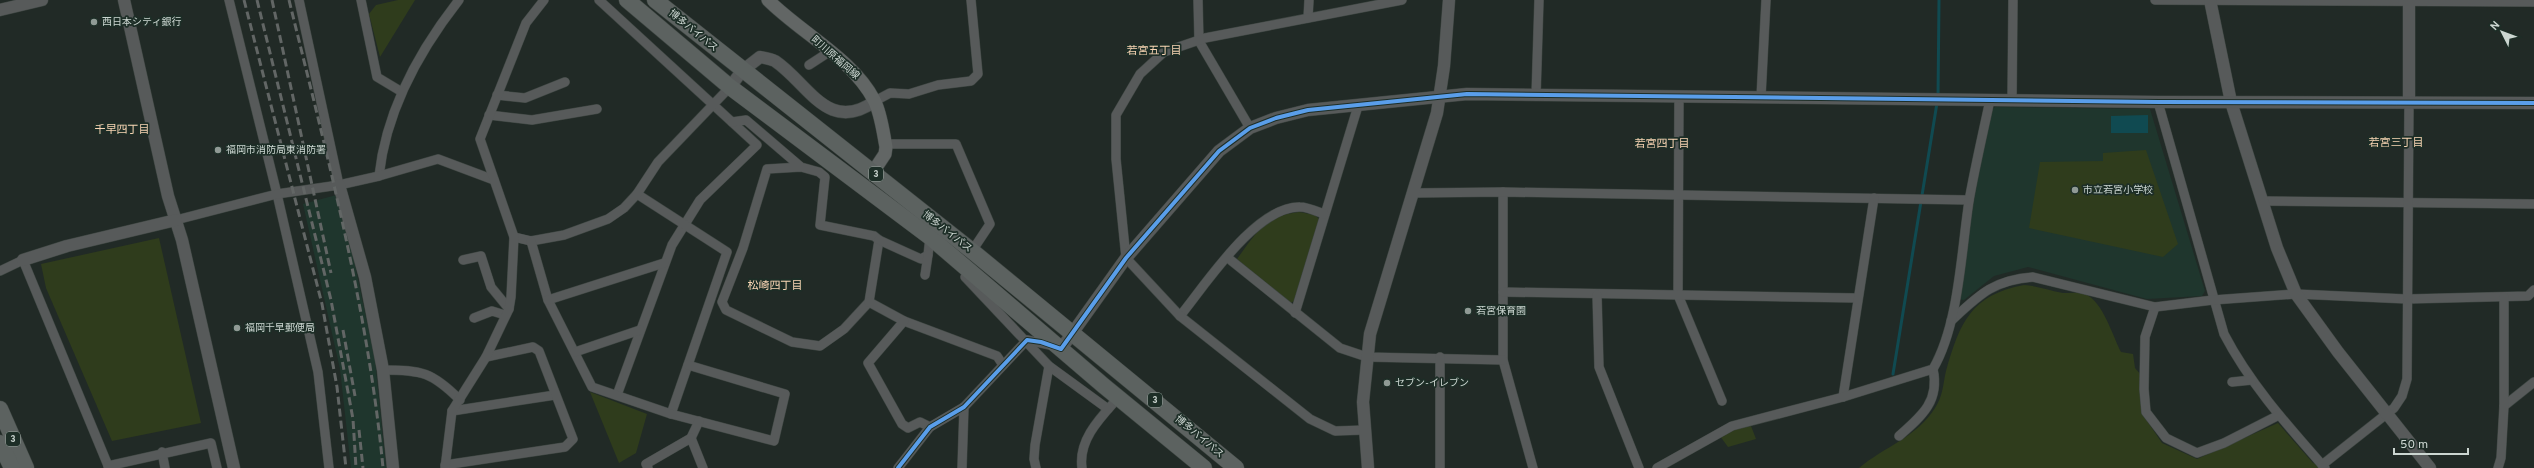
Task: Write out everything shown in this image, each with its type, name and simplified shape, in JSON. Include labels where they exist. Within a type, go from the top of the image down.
[{"type":"highway","name":"博多バイパス","points":[[627,0],[730,87],[930,237],[1061,349],[1113,404],[1204,468]]},
{"type":"highway","name":"博多バイパス","points":[[656,0],[742,71],[972,251],[1236,468]]},
{"type":"highway","name":"3","points":[[0,409],[26,468]]},
{"type":"highway","name":"3","points":[[0,443],[12,468]]},
{"type":"main road","name":"町川原福岡線","points":[[768,0],[851,70],[866,86],[875,101],[886,144]]},
{"type":"main road","points":[[873,172],[885,154],[886,144]]},
{"type":"street","points":[[0,10],[42,0]]},
{"type":"street","points":[[124,0],[234,468]]},
{"type":"street","points":[[229,0],[277,194],[318,372],[329,468]]},
{"type":"street","points":[[298,0],[339,185],[365,277],[383,370],[393,468]]},
{"type":"street","points":[[361,0],[377,77],[402,92]]},
{"type":"street","points":[[379,176],[381,157],[402,92],[426,44],[457,0]]},
{"type":"street","points":[[486,357],[533,347],[539,351],[573,439],[565,447],[445,467],[452,411],[486,357],[507,312],[515,249],[514,237],[480,139],[526,23],[544,0]]},
{"type":"street","points":[[599,0],[757,145],[700,200],[685,225],[664,263],[617,395]]},
{"type":"street","points":[[514,237],[532,241],[564,235],[608,219],[624,208],[637,194],[658,162],[713,106],[742,71],[760,57],[774,61],[810,96],[827,108],[849,113],[890,93],[909,94],[938,85],[970,81],[978,74],[971,0]]},
{"type":"street","points":[[1198,0],[1199,40],[1250,128]]},
{"type":"street","points":[[1308,18],[1309,0]]},
{"type":"street","points":[[1364,430],[1335,431],[1310,419],[1180,316],[1126,258],[1116,159],[1116,115],[1140,74],[1164,52],[1199,40],[1382,2],[1402,0]]},
{"type":"street","points":[[1368,468],[1363,402],[1370,334],[1381,292],[1414,193],[1441,95],[1449,0]]},
{"type":"street","points":[[1536,96],[1539,0]]},
{"type":"street","points":[[1761,97],[1766,0]]},
{"type":"street","points":[[2012,0],[2012,100]]},
{"type":"street","points":[[2155,0],[2534,2]]},
{"type":"street","points":[[2210,1],[2231,102],[2277,248],[2296,294],[2338,352],[2430,468]]},
{"type":"street","points":[[2158,102],[2213,300],[2224,334],[2236,358],[2252,380],[2279,415],[2323,466],[2387,413],[2402,396],[2407,379],[2409,1]]},
{"type":"street","points":[[809,65],[829,52]]},
{"type":"street","points":[[497,95],[525,98],[565,82]]},
{"type":"street","points":[[1027,340],[1042,342],[1061,349],[1126,258],[1219,151],[1250,128],[1276,118],[1308,110],[1358,106],[1441,95],[1679,96],[2158,102],[2534,103]]},
{"type":"street","points":[[1679,96],[1678,295],[1722,401]]},
{"type":"street","points":[[1899,436],[1926,408],[1934,397],[1936,382],[1933,369],[1946,343],[1951,320],[1969,200],[1990,100]]},
{"type":"street","points":[[1295,313],[1358,106]]},
{"type":"street","points":[[489,115],[532,120],[597,109]]},
{"type":"street","points":[[732,122],[746,120],[801,167]]},
{"type":"street","points":[[886,144],[956,144],[990,224],[972,251]]},
{"type":"street","points":[[0,271],[23,260],[67,246],[277,194],[339,185],[379,176],[438,159],[494,180]]},
{"type":"street","points":[[879,240],[869,302],[844,329],[820,346],[792,342],[726,310],[722,302],[743,248],[767,169],[801,167],[819,172],[824,177],[820,225],[874,236],[879,240],[921,260],[928,255]]},
{"type":"street","points":[[1414,193],[1503,192],[1969,200]]},
{"type":"street","points":[[1503,192],[1503,360],[1534,468]]},
{"type":"street","points":[[637,194],[727,252],[671,414]]},
{"type":"street","points":[[1843,396],[1857,298],[1874,198]]},
{"type":"street","points":[[2263,201],[2534,204]]},
{"type":"street","points":[[1180,316],[1259,223],[1282,210],[1300,207],[1324,214]]},
{"type":"street","points":[[925,275],[930,237]]},
{"type":"street","points":[[532,241],[548,300],[592,387],[671,414],[774,441],[785,394],[688,365]]},
{"type":"street","points":[[463,260],[480,256],[491,287],[507,312]]},
{"type":"street","points":[[1228,258],[1340,348],[1367,357],[1440,357],[1503,360]]},
{"type":"street","points":[[23,260],[108,467],[162,452],[211,443],[217,468]]},
{"type":"street","points":[[548,300],[664,263]]},
{"type":"street","points":[[966,277],[1027,340],[1049,366],[1113,404],[1095,425],[1080,454],[1082,468]]},
{"type":"street","points":[[1951,320],[1979,294],[1992,286],[2017,278],[2033,277],[2156,307],[2213,300],[2296,294],[2407,299],[2528,296],[2534,290]]},
{"type":"street","points":[[1503,292],[1597,295],[1857,298]]},
{"type":"street","points":[[1597,295],[1599,367],[1639,468]]},
{"type":"street","points":[[2498,468],[2501,458],[2504,406],[2504,297]]},
{"type":"street","points":[[869,302],[904,321],[997,356],[1003,365]]},
{"type":"street","points":[[2156,307],[2145,337],[2144,389],[2146,412],[2166,438],[2197,453],[2224,443],[2279,415]]},
{"type":"street","points":[[474,318],[492,311],[507,312]]},
{"type":"street","points":[[904,321],[868,363],[902,424],[908,428],[920,422],[930,427]]},
{"type":"street","points":[[575,352],[640,330]]},
{"type":"street","points":[[898,468],[930,427],[964,407],[1027,340]]},
{"type":"street","points":[[1440,357],[1440,468]]},
{"type":"street","points":[[1036,468],[1034,459],[1035,445],[1049,366]]},
{"type":"street","points":[[1657,468],[1732,426],[1843,396],[1933,369]]},
{"type":"street","points":[[383,370],[412,370],[430,375],[444,384],[460,400]]},
{"type":"street","points":[[2232,382],[2252,380]]},
{"type":"street","points":[[2504,406],[2534,382]]},
{"type":"street","points":[[452,411],[555,395]]},
{"type":"street","points":[[962,468],[964,407]]},
{"type":"street","points":[[648,468],[646,464],[691,438],[699,421]]},
{"type":"street","points":[[691,438],[703,468]]},
{"type":"street","points":[[162,452],[165,468]]},
{"type":"shaded area","name":"市立若宮小学校","points":[[1995,107],[2150,109],[2205,291],[2202,296],[2147,299],[2028,267],[1994,276],[1964,300],[1957,299],[1989,113]]},
{"type":"shaded area","points":[[340,194],[375,360],[386,468],[351,468],[340,369],[303,204]]},
{"type":"green space","points":[[398,0],[415,0],[380,57],[369,14],[376,5]]},
{"type":"green space","points":[[2146,150],[2178,244],[2163,257],[2029,228],[2040,162],[2103,161],[2103,153]]},
{"type":"green space","points":[[1299,212],[1315,215],[1319,219],[1294,301],[1289,304],[1237,259],[1262,227],[1278,217]]},
{"type":"green space","points":[[159,238],[201,423],[112,441],[46,288],[41,264]]},
{"type":"green space","points":[[2024,285],[2035,286],[2063,293],[2085,294],[2097,304],[2107,320],[2121,352],[2133,354],[2135,368],[2141,375],[2140,395],[2143,415],[2162,443],[2197,459],[2278,423],[2313,463],[2322,465],[2323,468],[1859,468],[1910,434],[1928,418],[1938,403],[1951,354],[1963,325],[1970,313],[1991,296]]},
{"type":"green space","points":[[590,392],[647,414],[636,453],[619,463]]},
{"type":"green space","points":[[1751,426],[1756,439],[1728,447],[1720,436],[1736,428]]},
{"type":"water","points":[[2148,115],[2148,133],[2111,133],[2111,116]]},
{"type":"waterway","points":[[1938,98],[1939,0]]},
{"type":"waterway","points":[[1893,374],[1937,103]]},
{"type":"railway","points":[[244,0],[322,304],[337,387],[346,468]]},
{"type":"railway","points":[[257,0],[331,300],[353,419],[356,468]]},
{"type":"railway","points":[[272,0],[331,273]]},
{"type":"railway","points":[[289,0],[345,232],[357,291],[376,409],[383,468]]},
{"type":"railway","points":[[343,330],[355,396]]},
{"type":"railway","points":[[359,430],[363,468]]},
{"type":"cycle path","points":[[898,468],[930,427],[964,407],[1027,340],[1041,342],[1061,349],[1126,258],[1219,151],[1250,128],[1276,118],[1308,110],[1467,94],[2158,102],[2534,103]]},
{"type":"place","name":"西日本シティ銀行","points":[[94,22]]},
{"type":"place","name":"福岡市消防局東消防署","points":[[218,150]]},
{"type":"place","name":"市立若宮小学校","points":[[2075,190]]},
{"type":"place","name":"若宮保育園","points":[[1468,311]]},
{"type":"place","name":"福岡千早郵便局","points":[[237,328]]},
{"type":"place","name":"セブン-イレブン","points":[[1387,383]]},
{"type":"district","name":"若宮五丁目","points":[[1154,51]]},
{"type":"district","name":"千早四丁目","points":[[122,130]]},
{"type":"district","name":"若宮三丁目","points":[[2396,143]]},
{"type":"district","name":"若宮四丁目","points":[[1662,144]]},
{"type":"district","name":"松崎四丁目","points":[[775,286]]}]
